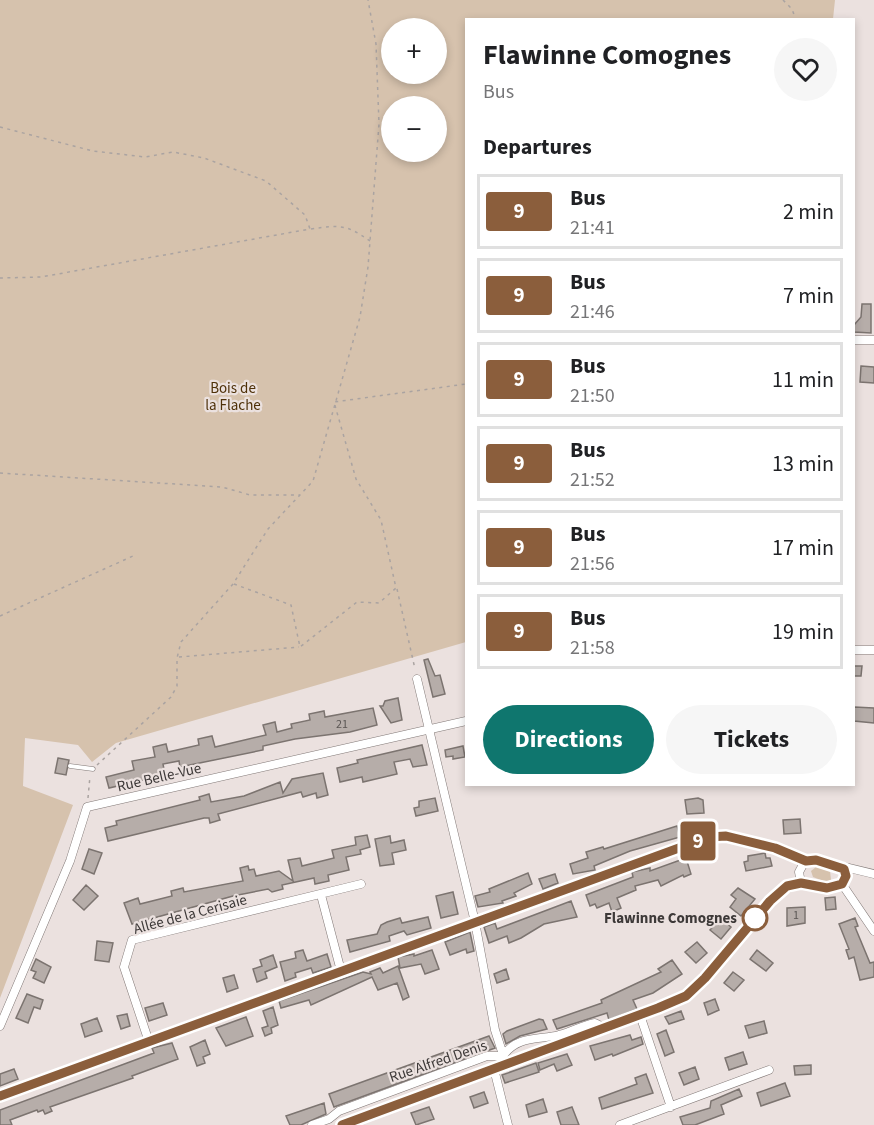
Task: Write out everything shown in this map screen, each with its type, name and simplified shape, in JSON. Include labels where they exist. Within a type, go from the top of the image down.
[{"type":"street","points":[[855,340],[874,340]]},
{"type":"street","points":[[855,650],[874,650]]},
{"type":"street","points":[[417,679],[475,922],[495,1030],[505,1060]]},
{"type":"street","name":"Rue Belle-Vue","points":[[87,807],[465,721]]},
{"type":"street","points":[[0,1026],[70,861],[87,807]]},
{"type":"street","points":[[0,1096],[709,837],[726,836],[775,848],[806,861],[816,860],[844,869],[874,874]]},
{"type":"street","points":[[806,861],[799,872],[801,883],[827,888],[842,884],[846,876],[844,869]]},
{"type":"street","name":"Rue Alfred Denis","points":[[342,1125],[494,1069],[505,1060],[605,1028],[686,996],[705,978],[770,901],[787,886],[801,883]]},
{"type":"street","name":"Allée de la Cerisaie","points":[[149,1041],[124,967],[132,940],[361,884]]},
{"type":"street","points":[[842,884],[874,930]]},
{"type":"street","points":[[321,895],[341,971]]},
{"type":"street","points":[[640,1015],[671,1107]]},
{"type":"street","name":"Rue Alfred Denis","points":[[505,1060],[512,1047],[540,1036],[557,1036],[599,1023],[605,1028]]},
{"type":"street","name":"Rue Alfred Denis","points":[[312,1125],[329,1119],[339,1111],[487,1056],[505,1060]]},
{"type":"street","points":[[494,1069],[508,1125]]},
{"type":"street","points":[[620,1125],[769,1070]]},
{"type":"lane","points":[[70,766],[93,769]]},
{"type":"path","points":[[87,807],[88,784],[93,769],[171,697],[177,687],[177,658],[181,642],[233,584],[267,529],[314,481],[334,402],[360,316],[371,241],[379,124],[376,44],[368,0]]},
{"type":"path","points":[[783,0],[792,9],[795,18]]},
{"type":"path","points":[[0,127],[93,151],[145,157],[172,152],[204,158],[266,181],[305,215],[310,229]]},
{"type":"path","points":[[0,278],[41,277],[340,225],[353,229],[371,241]]},
{"type":"path","points":[[334,402],[465,384]]},
{"type":"path","points":[[334,402],[357,479],[381,520],[417,679]]},
{"type":"path","points":[[0,472],[222,487],[250,495],[302,495]]},
{"type":"path","points":[[0,616],[133,556]]},
{"type":"path","points":[[233,584],[291,605],[300,647]]},
{"type":"path","points":[[177,658],[300,647],[357,602],[380,603],[396,588]]},
{"type":"green space","name":"Bois de la Flache","points":[[0,0],[835,0],[833,18],[465,18],[465,642],[116,743],[92,762],[78,745],[25,738],[23,786],[73,805],[0,998]]},
{"type":"green space","points":[[816,867],[830,871],[831,880],[826,882],[813,877],[811,871]]},
{"type":"building","points":[[862,304],[871,304],[871,333],[855,332],[855,324],[861,317]]},
{"type":"building","points":[[861,366],[874,367],[874,383],[860,382]]},
{"type":"building","points":[[428,659],[435,676],[440,675],[445,694],[433,697],[424,660]]},
{"type":"building","points":[[855,666],[862,666],[861,676],[855,676]]},
{"type":"building","points":[[398,698],[402,720],[391,723],[380,706],[383,706],[385,701]]},
{"type":"building","points":[[855,707],[874,708],[874,723],[855,721]]},
{"type":"building","points":[[373,708],[377,725],[350,732],[295,739],[263,746],[263,750],[180,767],[179,761],[163,764],[165,775],[109,788],[106,777],[134,770],[132,761],[155,757],[153,747],[166,744],[168,752],[199,745],[198,739],[212,736],[215,747],[266,735],[263,725],[275,722],[277,732],[292,728],[291,724],[310,720],[309,714],[324,711],[325,717]]},
{"type":"building","points":[[422,745],[427,765],[413,767],[410,759],[394,762],[397,774],[363,782],[362,777],[340,782],[337,768],[358,763],[357,760]]},
{"type":"building","points":[[463,746],[465,757],[453,759],[453,756],[446,757],[445,750]]},
{"type":"building","points":[[58,758],[69,760],[66,775],[55,773]]},
{"type":"building","points":[[323,773],[328,795],[317,798],[316,793],[303,797],[301,792],[218,814],[220,820],[210,823],[209,818],[204,818],[108,841],[105,828],[117,825],[116,821],[200,800],[199,797],[209,794],[211,802],[244,796],[280,782],[283,793],[292,779]]},
{"type":"building","points":[[435,798],[438,811],[416,816],[414,808],[419,807],[419,801]]},
{"type":"building","points":[[698,798],[703,800],[704,813],[687,814],[685,800]]},
{"type":"building","points":[[800,819],[801,833],[784,834],[783,820]]},
{"type":"building","points":[[677,826],[680,837],[630,851],[594,866],[595,870],[573,874],[570,864],[588,858],[586,852],[603,847],[604,849]]},
{"type":"building","points":[[367,835],[370,847],[360,850],[361,854],[346,857],[349,870],[328,875],[329,881],[315,884],[314,878],[282,885],[283,889],[272,892],[268,889],[233,896],[132,924],[124,903],[138,898],[140,904],[172,896],[171,891],[183,888],[184,892],[243,881],[240,868],[248,866],[249,870],[254,869],[256,876],[279,871],[293,881],[288,860],[300,858],[302,866],[334,858],[332,850],[356,845],[355,837]]},
{"type":"building","points":[[390,836],[391,843],[404,840],[406,850],[392,853],[394,864],[380,866],[375,839]]},
{"type":"building","points":[[715,845],[717,853],[701,858],[699,850]]},
{"type":"building","points":[[89,849],[102,853],[94,874],[82,869]]},
{"type":"building","points":[[765,853],[766,858],[770,858],[772,866],[746,871],[744,862],[748,861],[748,856]]},
{"type":"building","points":[[686,858],[691,874],[684,877],[683,875],[661,886],[658,880],[635,886],[636,890],[617,898],[621,908],[612,912],[609,903],[597,908],[595,904],[590,906],[586,895],[633,877],[632,872],[650,868],[650,871]]},
{"type":"building","points":[[528,873],[532,884],[514,893],[516,896],[502,901],[503,903],[478,907],[475,896],[490,892],[489,889]]},
{"type":"building","points":[[555,874],[558,883],[543,889],[539,879]]},
{"type":"building","points":[[86,885],[98,896],[84,910],[73,900]]},
{"type":"building","points":[[738,888],[755,899],[741,916],[730,907],[736,899],[731,895]]},
{"type":"building","points":[[453,892],[458,914],[441,918],[436,896]]},
{"type":"building","points":[[835,897],[836,909],[826,910],[825,898]]},
{"type":"building","points":[[571,901],[577,917],[544,924],[509,943],[507,936],[489,943],[484,927],[495,923],[497,929]]},
{"type":"building","points":[[805,907],[805,923],[787,926],[787,908]]},
{"type":"building","points":[[428,917],[431,928],[407,935],[404,931],[389,936],[390,941],[350,952],[347,940],[377,934],[381,925],[387,922],[400,918],[402,923]]},
{"type":"building","points":[[720,918],[731,927],[721,939],[710,930]]},
{"type":"building","points":[[855,918],[858,926],[855,927],[870,963],[874,962],[874,977],[860,980],[854,957],[849,959],[846,950],[849,949],[839,924]]},
{"type":"building","points":[[470,932],[474,951],[467,953],[466,949],[450,955],[445,942]]},
{"type":"building","points":[[97,941],[113,943],[109,962],[95,960]]},
{"type":"building","points":[[697,942],[707,953],[696,963],[685,952]]},
{"type":"building","points":[[303,950],[307,961],[327,954],[331,967],[313,973],[311,968],[295,973],[296,977],[285,981],[280,962],[296,958],[295,952]]},
{"type":"building","points":[[432,950],[439,969],[425,974],[421,964],[400,968],[398,957],[414,954],[414,956]]},
{"type":"building","points":[[757,950],[773,963],[766,971],[750,959]]},
{"type":"building","points":[[273,955],[277,967],[265,972],[267,978],[257,982],[253,969],[262,966],[260,960]]},
{"type":"building","points":[[36,959],[51,967],[44,983],[33,978],[36,972],[31,970]]},
{"type":"building","points":[[672,960],[682,974],[653,993],[633,1000],[637,1009],[609,1020],[607,1013],[557,1029],[553,1020],[602,1003],[601,1000],[661,972],[658,969]]},
{"type":"building","points":[[398,966],[409,997],[403,1000],[397,983],[378,990],[372,977],[311,1005],[309,1000],[281,1008],[279,1001],[363,972],[371,974],[370,972],[380,968],[383,973]]},
{"type":"building","points":[[506,969],[509,979],[497,983],[494,974]]},
{"type":"building","points":[[733,972],[744,980],[734,991],[724,983]]},
{"type":"building","points":[[234,975],[238,988],[227,992],[223,978]]},
{"type":"building","points":[[27,994],[43,1000],[40,1009],[34,1007],[28,1023],[16,1018]]},
{"type":"building","points":[[715,999],[719,1010],[708,1015],[704,1003]]},
{"type":"building","points":[[163,1003],[167,1015],[149,1021],[145,1008]]},
{"type":"building","points":[[273,1007],[278,1025],[271,1028],[272,1033],[265,1036],[262,1028],[268,1026],[263,1011]]},
{"type":"building","points":[[681,1011],[684,1019],[669,1024],[665,1017]]},
{"type":"building","points":[[127,1014],[130,1026],[121,1029],[117,1016]]},
{"type":"building","points":[[246,1017],[253,1036],[226,1046],[216,1028]]},
{"type":"building","points":[[97,1018],[102,1031],[85,1037],[81,1024]]},
{"type":"building","points":[[539,1019],[543,1020],[547,1029],[520,1036],[506,1044],[503,1034]]},
{"type":"building","points":[[764,1021],[767,1033],[749,1038],[745,1026]]},
{"type":"building","points":[[666,1030],[674,1052],[665,1056],[657,1034]]},
{"type":"building","points":[[630,1035],[632,1040],[641,1037],[643,1044],[613,1056],[612,1054],[595,1060],[590,1046]]},
{"type":"building","points":[[489,1036],[495,1048],[334,1107],[329,1094]]},
{"type":"building","points":[[205,1040],[210,1054],[203,1057],[205,1063],[197,1066],[190,1047]]},
{"type":"building","points":[[172,1043],[178,1059],[132,1076],[133,1078],[50,1107],[52,1111],[45,1114],[43,1110],[38,1112],[37,1110],[10,1120],[12,1125],[0,1125],[0,1110],[154,1053],[152,1048]]},
{"type":"building","points":[[743,1052],[747,1064],[729,1070],[725,1058]]},
{"type":"building","points":[[567,1054],[572,1065],[557,1071],[554,1064],[540,1070],[538,1063]]},
{"type":"building","points":[[536,1063],[539,1072],[505,1083],[502,1075]]},
{"type":"building","points":[[811,1065],[811,1074],[795,1075],[794,1066]]},
{"type":"building","points":[[695,1067],[699,1079],[684,1085],[679,1073]]},
{"type":"building","points":[[14,1069],[18,1079],[0,1086],[0,1074]]},
{"type":"building","points":[[646,1074],[653,1093],[602,1109],[599,1098],[637,1084],[635,1078]]},
{"type":"building","points":[[785,1083],[790,1096],[761,1106],[757,1093]]},
{"type":"building","points":[[739,1089],[742,1096],[721,1105],[724,1114],[695,1125],[683,1125],[680,1117],[710,1108],[711,1101]]},
{"type":"building","points":[[484,1092],[488,1103],[474,1108],[470,1097]]},
{"type":"building","points":[[543,1099],[547,1112],[529,1117],[526,1105]]},
{"type":"building","points":[[324,1103],[326,1114],[301,1125],[290,1125],[286,1116]]},
{"type":"building","points":[[429,1107],[434,1119],[416,1125],[411,1113]]},
{"type":"building","points":[[572,1107],[579,1125],[561,1125],[557,1112]]},
{"type":"bus line","name":"9","points":[[0,1096],[709,837],[726,836],[775,848],[806,861],[816,860],[844,869],[846,876],[842,884],[827,888],[801,883],[787,886],[770,901],[705,978],[686,996],[342,1125]]},
{"type":"place","name":"Flawinne Comognes","points":[[755,918]]}]
